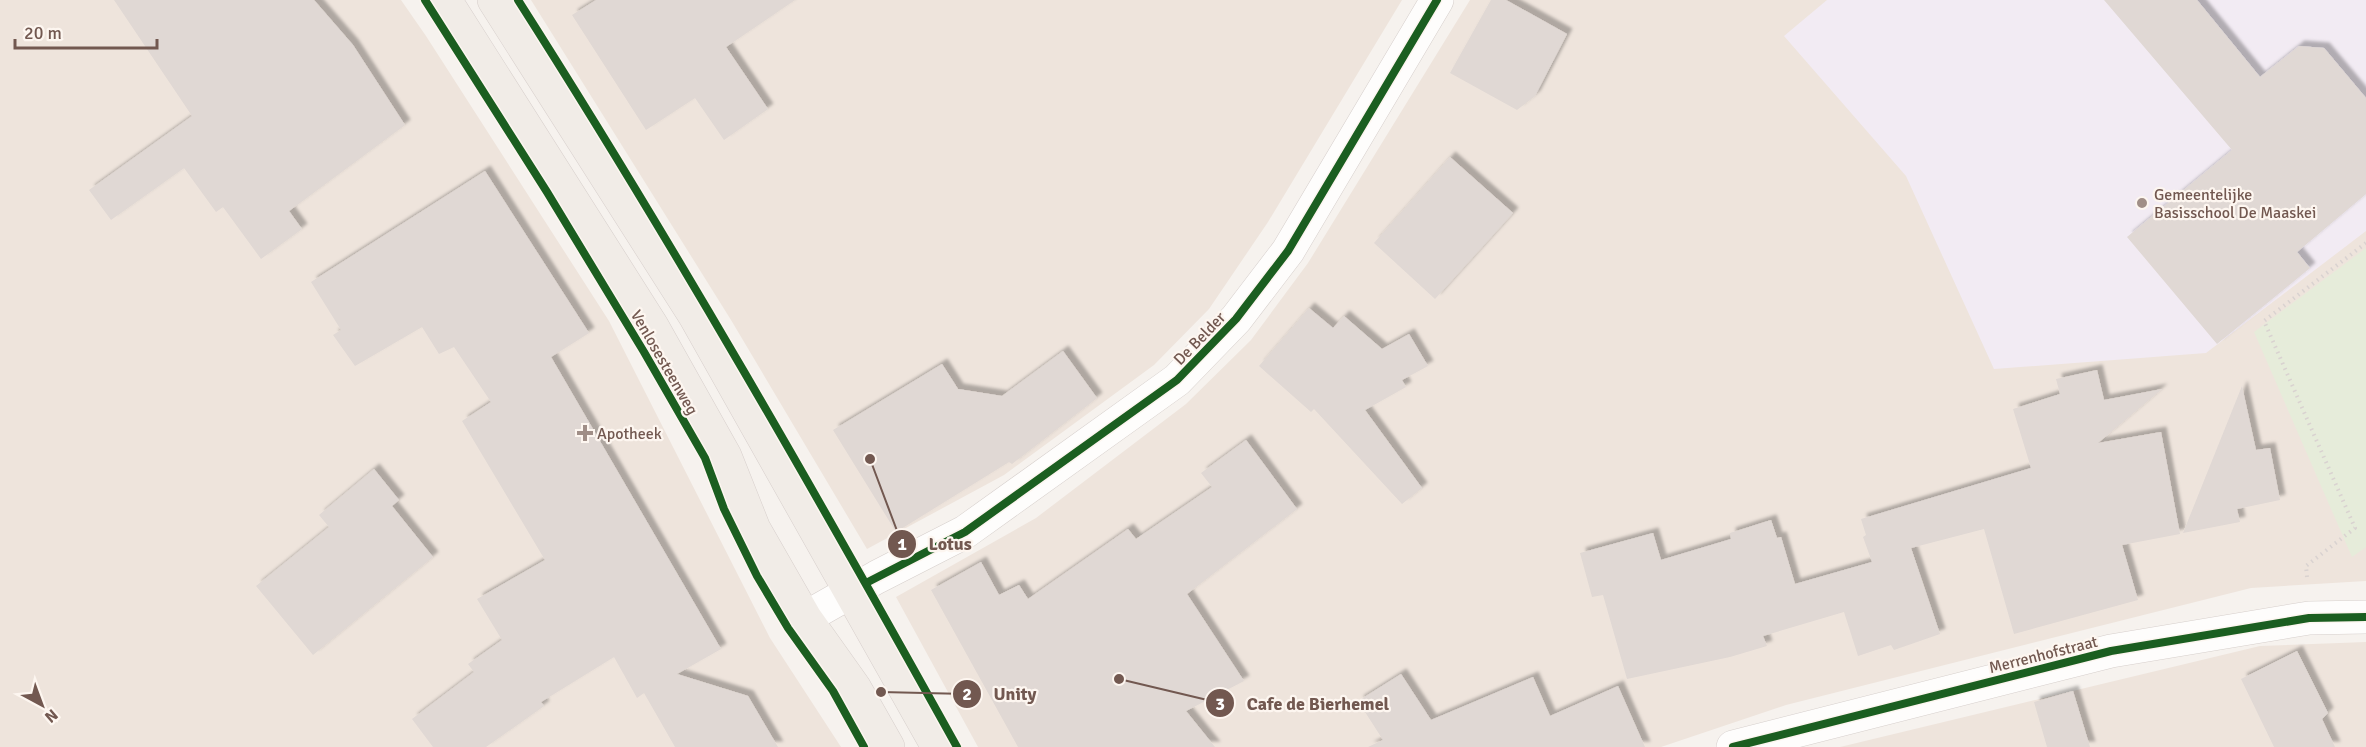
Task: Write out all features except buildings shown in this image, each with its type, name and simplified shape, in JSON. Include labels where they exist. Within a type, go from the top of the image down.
[{"type":"main road","name":"Venlosesteenweg","points":[[445,0],[652,326],[725,456],[754,529],[805,618],[854,687],[888,747]]},
{"type":"main road","points":[[494,0],[695,316],[938,747]]},
{"type":"street","name":"De Belder","points":[[805,618],[965,532],[1177,380],[1236,319],[1288,251],[1437,0]]},
{"type":"street","name":"Merrenhofstraat","points":[[1732,747],[2111,651],[2309,618],[2366,617]]},
{"type":"path","points":[[2309,618],[2306,566],[2355,528],[2264,321],[2366,243]]},
{"type":"shaded area","points":[[0,0],[401,0],[609,321],[770,638],[841,747],[0,747]]},
{"type":"shaded area","points":[[531,0],[1402,0],[1268,222],[1209,309],[1154,365],[1004,475],[867,549],[731,320]]},
{"type":"shaded area","points":[[1470,0],[2366,0],[2366,581],[2251,588],[1786,705],[1661,747],[978,747],[896,597],[1036,518],[1186,404],[1251,340],[1308,263]]},
{"type":"shaded area","name":"Gemeentelijke Basisschool De Maaskei","points":[[1827,0],[2366,0],[2366,231],[2206,353],[1994,369],[1906,176],[1784,36]]},
{"type":"shaded area","points":[[2366,642],[2366,747],[1840,747],[2260,646]]},
{"type":"green space","points":[[2366,248],[2366,547],[2352,557],[2254,332]]},
{"type":"cycle path","points":[[425,0],[547,192],[644,352],[705,458],[724,509],[757,576],[788,628],[833,691],[864,747]]},
{"type":"cycle path","points":[[518,0],[632,184],[743,370],[957,747]]},
{"type":"cycle path","points":[[866,583],[965,532],[1177,380],[1236,319],[1288,251],[1437,0]]},
{"type":"cycle path","points":[[1733,747],[2111,651],[2309,618],[2366,617]]},
{"type":"place","name":"Gemeentelijke Basisschool De Maaskei","points":[[2142,203]]},
{"type":"place","name":"Apotheek","points":[[585,433]]},
{"type":"place","name":"Lotus","points":[[870,459]]},
{"type":"place","name":"Cafe de Bierhemel","points":[[1119,679]]},
{"type":"place","name":"Unity","points":[[881,692]]}]
